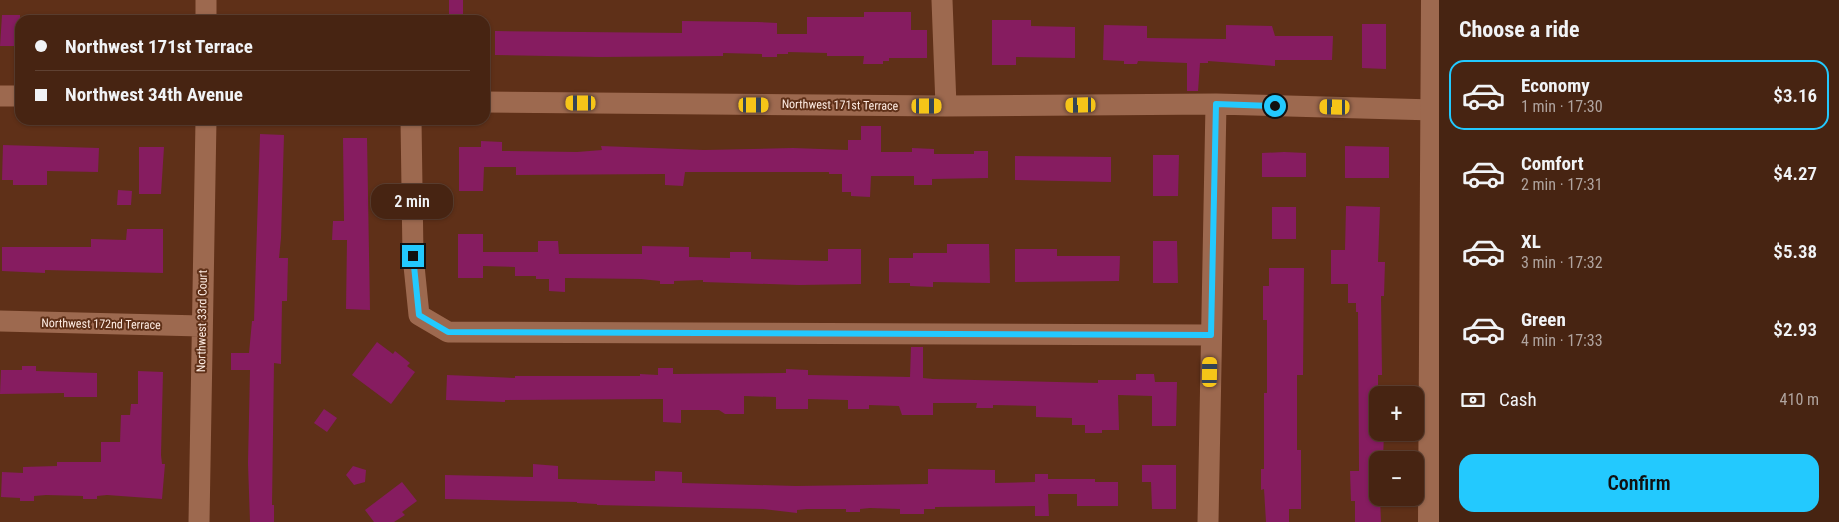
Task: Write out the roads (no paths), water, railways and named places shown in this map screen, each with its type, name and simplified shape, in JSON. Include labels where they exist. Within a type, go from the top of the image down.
[{"type":"main road","points":[[1432,522],[1436,339],[1435,0]]},
{"type":"street","points":[[206,0],[206,15]]},
{"type":"street","points":[[942,0],[946,106]]},
{"type":"street","points":[[0,96],[15,96]]},
{"type":"street","name":"Northwest 171st Terrace","points":[[490,102],[946,106],[1216,104],[1434,110]]},
{"type":"street","points":[[1208,522],[1216,104]]},
{"type":"street","name":"Northwest 33rd Court","points":[[198,522],[206,125]]},
{"type":"street","points":[[411,125],[413,256],[419,315],[448,332],[1211,335]]},
{"type":"street","name":"Northwest 172nd Terrace","points":[[0,321],[201,326]]}]
